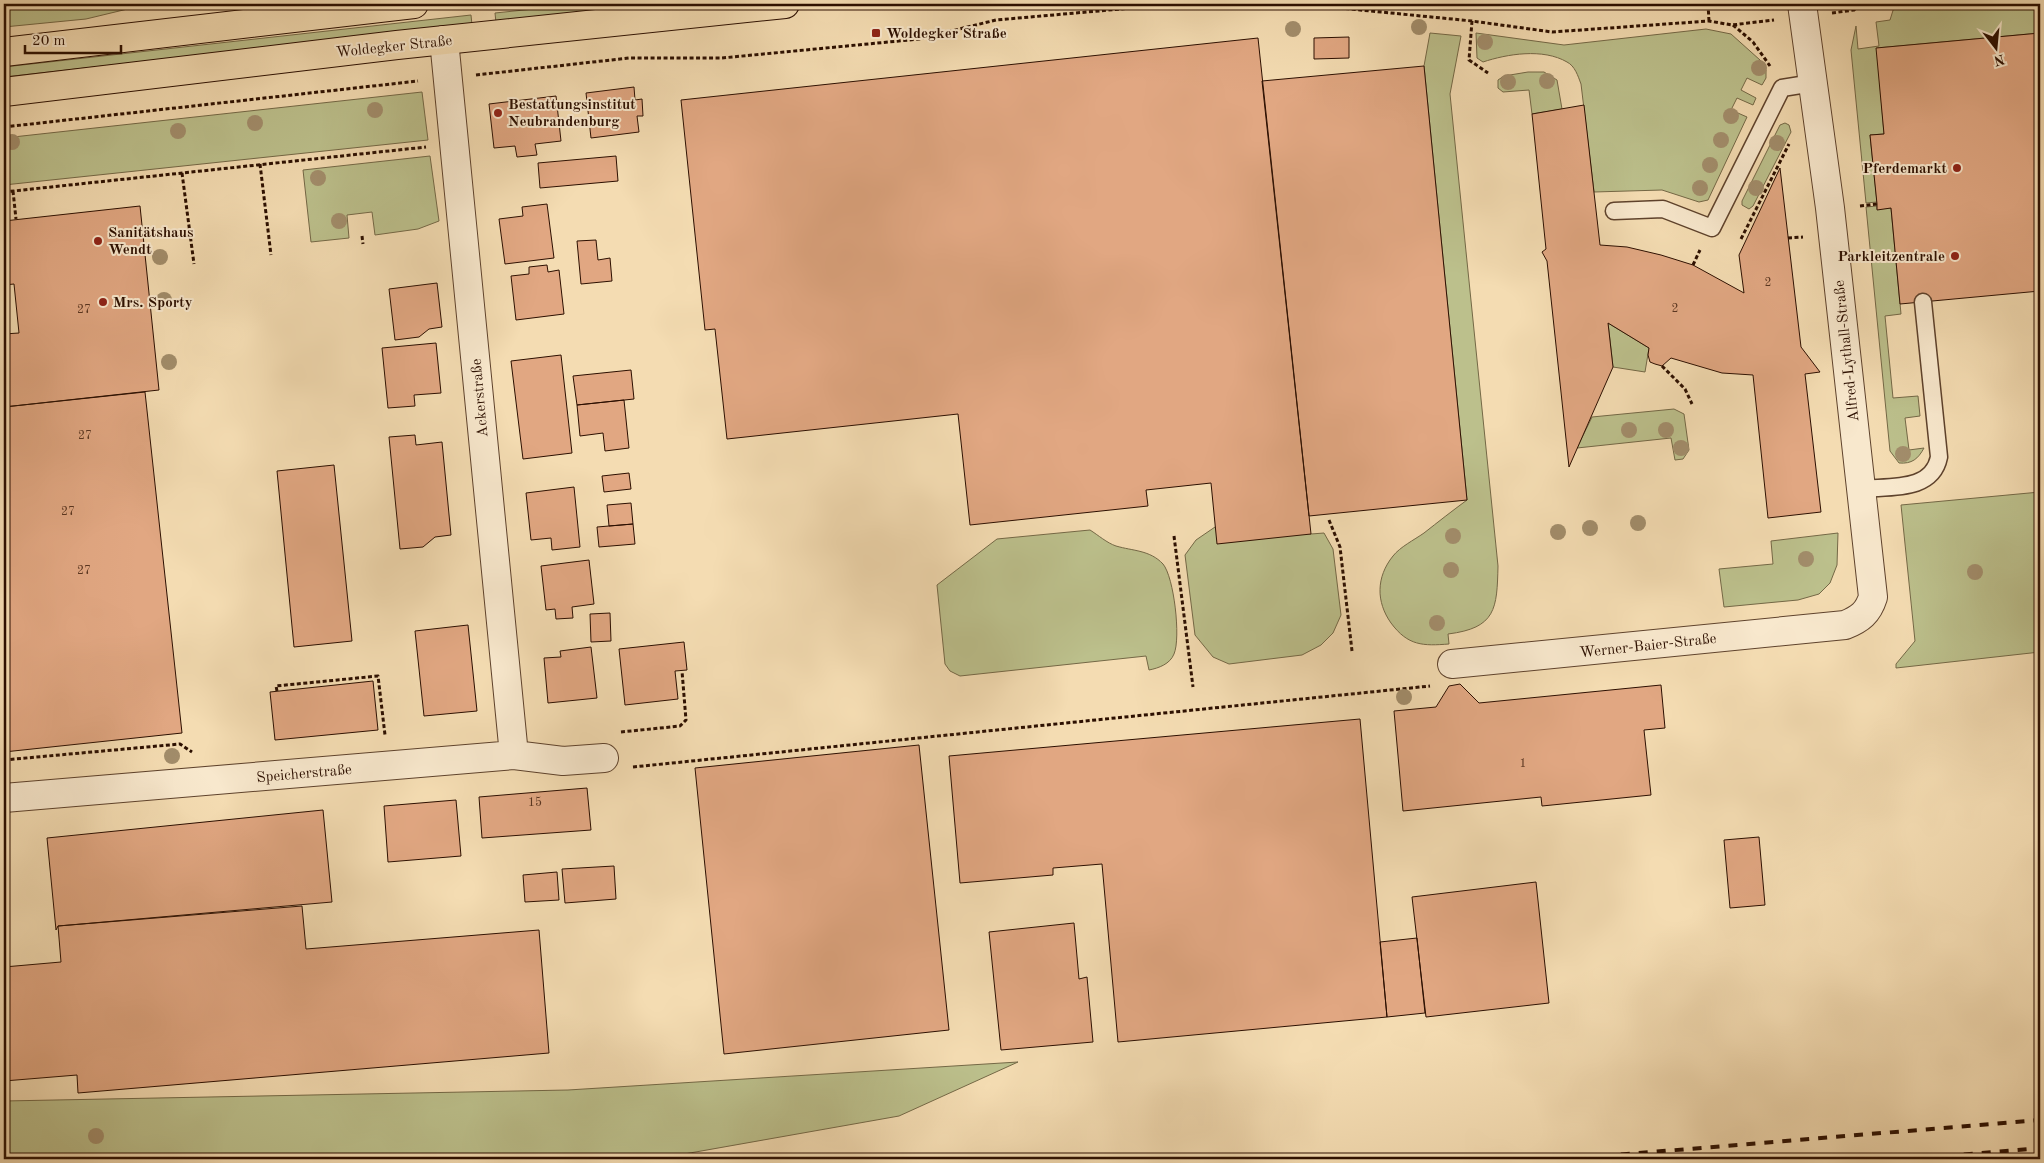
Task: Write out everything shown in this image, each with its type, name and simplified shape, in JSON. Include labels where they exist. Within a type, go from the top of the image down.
[{"type":"main road","points":[[4,52],[414,4]]},
{"type":"main road","name":"Woldegker Straße","points":[[4,92],[444,40],[785,4]]},
{"type":"street","name":"Alfred-Lythall-Straße","points":[[1802,10],[1830,208],[1873,597],[1869,608],[1859,619],[1845,625]]},
{"type":"street","name":"Ackerstraße","points":[[444,40],[514,755]]},
{"type":"street","name":"Werner-Baier-Straße","points":[[1444,675],[1845,625]]},
{"type":"street","name":"Speicherstraße","points":[[4,798],[514,755],[563,761],[609,746]]},
{"type":"lane","points":[[1614,211],[1663,209],[1712,228],[1782,88],[1813,84]]},
{"type":"lane","points":[[1861,489],[1920,484],[1938,466],[1939,457],[1923,302]]},
{"type":"path","points":[[4,127],[629,58],[722,58],[919,39],[996,20],[1178,4]]},
{"type":"path","points":[[1300,4],[1472,21],[1568,33],[1709,21],[1732,25],[1802,10],[1854,10],[1861,4]]},
{"type":"path","points":[[1708,4],[1709,21]]},
{"type":"path","points":[[1472,21],[1469,60],[1488,73]]},
{"type":"path","points":[[1732,25],[1753,42],[1764,55],[1782,88]]},
{"type":"path","points":[[1741,239],[1791,140]]},
{"type":"path","points":[[4,192],[455,144]]},
{"type":"path","points":[[260,164],[271,254]]},
{"type":"path","points":[[182,173],[194,264]]},
{"type":"path","points":[[13,191],[16,219]]},
{"type":"path","points":[[362,236],[363,244]]},
{"type":"path","points":[[1662,366],[1685,389],[1692,404]]},
{"type":"path","points":[[1329,520],[1340,547],[1352,651]]},
{"type":"path","points":[[1174,536],[1193,687]]},
{"type":"path","points":[[609,746],[680,726],[686,720],[682,671]]},
{"type":"path","points":[[630,767],[1444,675]]},
{"type":"path","points":[[277,691],[276,686],[378,676],[388,766]]},
{"type":"path","points":[[4,760],[180,744],[188,748],[214,780]]},
{"type":"green space","points":[[54,4],[141,4],[140,6],[86,19],[4,27],[4,10]]},
{"type":"green space","points":[[582,4],[670,4],[496,23],[495,13]]},
{"type":"green space","points":[[1895,4],[2040,4],[2040,33],[1877,48],[1884,134],[1870,135],[1877,202],[1866,203],[1851,50],[1856,26],[1858,49],[1879,46],[1876,22],[1890,20]]},
{"type":"green space","points":[[471,15],[472,25],[4,77],[4,67]]},
{"type":"green space","points":[[1706,29],[1731,34],[1760,60],[1766,70],[1766,78],[1762,85],[1747,78],[1741,90],[1756,98],[1753,105],[1737,98],[1731,110],[1747,117],[1708,200],[1699,202],[1662,190],[1594,192],[1581,84],[1572,66],[1557,58],[1536,54],[1514,55],[1483,62],[1477,58],[1476,33],[1564,45]]},
{"type":"green space","points":[[1430,33],[1461,36],[1450,94],[1498,566],[1497,594],[1491,614],[1476,627],[1448,634],[1449,644],[1431,645],[1417,643],[1397,631],[1386,615],[1380,590],[1383,572],[1396,553],[1467,500],[1424,66]]},
{"type":"green space","points":[[1528,72],[1544,72],[1557,80],[1562,109],[1532,114],[1529,90],[1503,92],[1498,88],[1498,80],[1504,76]]},
{"type":"green space","points":[[422,92],[428,140],[4,185],[4,138]]},
{"type":"green space","points":[[1785,123],[1789,125],[1791,132],[1753,206],[1749,209],[1742,205],[1742,201],[1780,125]]},
{"type":"green space","points":[[430,156],[439,221],[418,229],[375,235],[372,212],[347,215],[349,238],[311,242],[303,170]]},
{"type":"green space","points":[[1877,206],[1877,209],[1891,208],[1901,314],[1885,316],[1893,398],[1918,396],[1920,416],[1905,418],[1909,450],[1924,448],[1914,460],[1908,463],[1899,463],[1890,451],[1866,207]]},
{"type":"green space","points":[[1608,323],[1649,348],[1645,372],[1613,367]]},
{"type":"green space","points":[[1674,409],[1684,414],[1689,450],[1683,459],[1675,460],[1671,438],[1577,448],[1592,417]]},
{"type":"green space","points":[[2040,492],[2040,652],[1896,668],[1896,664],[1915,641],[1901,505]]},
{"type":"green space","points":[[1215,527],[1311,534],[1324,533],[1333,549],[1341,615],[1333,633],[1321,645],[1302,655],[1229,664],[1213,657],[1195,635],[1185,555],[1196,540]]},
{"type":"green space","points":[[1090,530],[1113,545],[1147,553],[1163,564],[1167,571],[1173,594],[1177,635],[1174,654],[1170,660],[1160,667],[1149,670],[1146,656],[960,676],[950,671],[945,664],[937,585],[997,539]]},
{"type":"green space","points":[[1838,533],[1837,565],[1830,583],[1819,594],[1798,600],[1724,607],[1719,569],[1773,564],[1771,541]]},
{"type":"green space","points":[[1018,1062],[899,1116],[656,1159],[4,1159],[4,1101],[568,1090]]},
{"type":"building","name":"Pferdemarkt","points":[[2040,33],[2040,291],[1900,304],[1891,208],[1877,210],[1870,135],[1884,134],[1876,48]]},
{"type":"building","points":[[1349,37],[1349,58],[1314,59],[1314,38]]},
{"type":"building","points":[[1258,38],[1311,534],[1217,544],[1211,483],[1146,490],[1148,506],[970,525],[958,414],[727,439],[715,329],[705,330],[681,100]]},
{"type":"building","points":[[1424,66],[1467,500],[1309,516],[1262,81]]},
{"type":"building","points":[[634,87],[635,100],[642,99],[643,116],[637,116],[639,132],[591,138],[586,93]]},
{"type":"building","points":[[556,96],[561,141],[535,144],[537,155],[517,157],[515,146],[494,148],[489,104]]},
{"type":"building","points":[[1584,105],[1600,245],[1627,247],[1693,265],[1744,293],[1739,255],[1780,168],[1801,347],[1820,372],[1805,374],[1821,512],[1768,518],[1753,375],[1722,373],[1671,358],[1662,366],[1655,364],[1650,362],[1649,348],[1608,323],[1613,367],[1569,467],[1547,261],[1542,252],[1546,249],[1532,114]]},
{"type":"building","points":[[616,156],[618,181],[540,188],[538,163]]},
{"type":"building","points":[[547,204],[554,258],[505,264],[499,219],[523,216],[522,207]]},
{"type":"building","points":[[140,206],[159,390],[4,407],[4,334],[19,333],[14,284],[4,285],[4,221]]},
{"type":"building","points":[[596,240],[598,260],[610,258],[612,281],[581,284],[577,241]]},
{"type":"building","points":[[547,265],[548,272],[559,270],[564,314],[516,320],[511,276],[529,274],[529,267]]},
{"type":"building","points":[[437,283],[442,327],[429,329],[419,337],[395,340],[389,289]]},
{"type":"building","points":[[436,343],[441,393],[414,395],[415,406],[388,408],[382,348]]},
{"type":"building","points":[[561,355],[572,453],[523,459],[511,361]]},
{"type":"building","points":[[631,370],[634,399],[577,405],[573,376]]},
{"type":"building","points":[[145,392],[182,733],[4,752],[4,407]]},
{"type":"building","points":[[624,400],[629,448],[605,451],[603,433],[580,436],[577,405]]},
{"type":"building","points":[[415,435],[416,445],[442,442],[451,535],[435,537],[423,547],[400,549],[389,437]]},
{"type":"building","points":[[334,465],[352,641],[294,647],[277,471]]},
{"type":"building","points":[[629,473],[631,489],[604,492],[602,476]]},
{"type":"building","points":[[574,487],[580,547],[552,550],[551,538],[531,540],[526,493]]},
{"type":"building","points":[[631,503],[633,524],[609,526],[607,505]]},
{"type":"building","points":[[633,524],[635,544],[599,547],[597,527]]},
{"type":"building","points":[[589,560],[594,604],[572,607],[573,618],[556,619],[555,609],[546,610],[541,566]]},
{"type":"building","points":[[610,613],[611,641],[591,642],[590,614]]},
{"type":"building","points":[[468,625],[477,711],[424,716],[415,631]]},
{"type":"building","points":[[684,642],[687,670],[675,671],[678,699],[625,705],[619,649]]},
{"type":"building","points":[[591,647],[597,698],[548,703],[544,658],[561,657],[560,651]]},
{"type":"building","points":[[373,681],[378,730],[275,740],[270,692]]},
{"type":"building","points":[[1460,684],[1479,703],[1661,685],[1665,728],[1644,730],[1651,795],[1542,806],[1541,797],[1403,811],[1394,711],[1436,707],[1449,686]]},
{"type":"building","points":[[1360,719],[1387,1017],[1118,1042],[1102,864],[1053,868],[1053,875],[960,883],[949,756]]},
{"type":"building","points":[[919,745],[949,1030],[724,1054],[695,768]]},
{"type":"building","points":[[587,788],[591,830],[482,838],[479,797]]},
{"type":"building","points":[[456,800],[461,856],[388,862],[384,806]]},
{"type":"building","points":[[323,810],[332,902],[58,926],[56,930],[47,838]]},
{"type":"building","points":[[1759,837],[1765,905],[1730,908],[1724,840]]},
{"type":"building","points":[[614,866],[616,899],[565,903],[562,869]]},
{"type":"building","points":[[557,872],[559,900],[525,902],[523,875]]},
{"type":"building","points":[[1536,882],[1549,1003],[1426,1017],[1412,897]]},
{"type":"building","points":[[302,906],[306,949],[539,930],[549,1053],[78,1093],[77,1075],[4,1081],[4,967],[61,962],[58,926]]},
{"type":"building","points":[[1074,923],[1079,979],[1087,977],[1093,1042],[1001,1050],[989,932]]},
{"type":"building","points":[[1417,938],[1425,1013],[1387,1017],[1380,942]]},
{"type":"railway","points":[[1567,1159],[2040,1120]]},
{"type":"railway","points":[[1910,1159],[2040,1148]]},
{"type":"place","name":"Woldegker Straße","points":[[876,33]]},
{"type":"place","name":"Bestattungsinstitut Neubrandenburg","points":[[498,113]]},
{"type":"place","name":"Pferdemarkt","points":[[1957,168]]},
{"type":"place","name":"Sanitätshaus Wendt","points":[[98,241]]},
{"type":"place","name":"Parkleitzentrale","points":[[1955,256]]},
{"type":"place","name":"Mrs. Sporty","points":[[103,302]]}]
